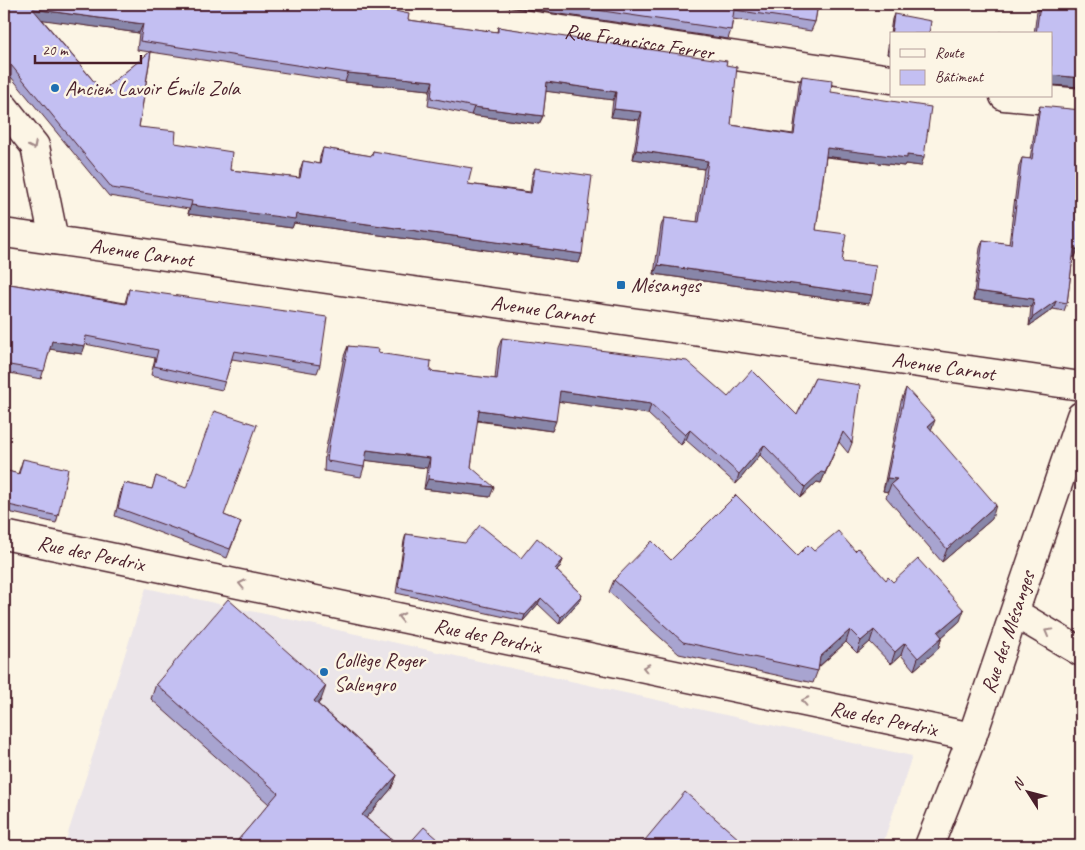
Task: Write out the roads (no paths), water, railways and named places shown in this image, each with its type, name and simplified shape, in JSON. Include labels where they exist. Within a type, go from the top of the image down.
[{"type":"street","name":"Rue Francisco Ferrer","points":[[386,4],[890,79]]},
{"type":"street","points":[[1026,98],[1081,103]]},
{"type":"street","points":[[4,107],[35,146],[54,240]]},
{"type":"street","name":"Avenue Carnot","points":[[4,233],[1081,386]]},
{"type":"street","name":"Rue des Mésanges","points":[[929,846],[972,737],[1081,416]]},
{"type":"street","name":"Rue des Perdrix","points":[[4,535],[972,737]]},
{"type":"street","points":[[1015,613],[1081,652]]},
{"type":"place","name":"Ancien Lavoir Émile Zola","points":[[55,88]]},
{"type":"place","name":"Mésanges","points":[[621,285]]},
{"type":"place","name":"Collège Roger Salengro","points":[[324,672]]}]
